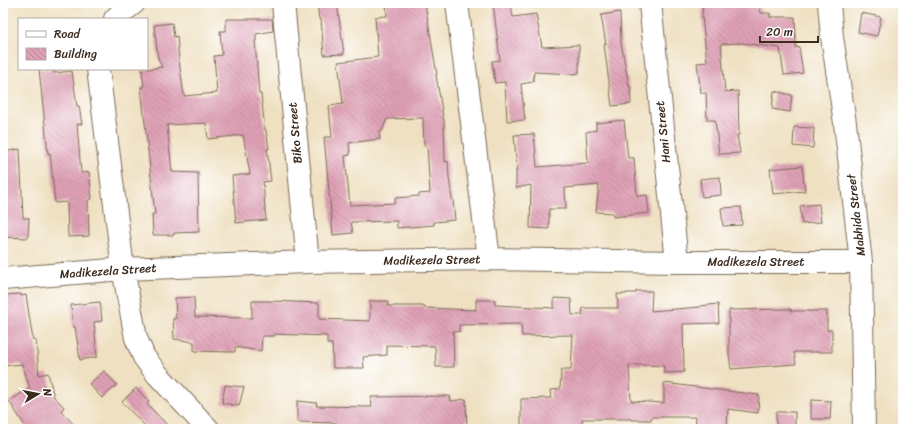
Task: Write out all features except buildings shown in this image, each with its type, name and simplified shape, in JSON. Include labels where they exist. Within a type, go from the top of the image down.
[{"type":"street","points":[[116,18],[134,3]]},
{"type":"street","name":"Biko Street","points":[[283,3],[308,262]]},
{"type":"street","points":[[457,3],[488,259]]},
{"type":"street","name":"Hani Street","points":[[650,3],[677,262]]},
{"type":"street","name":"Mabhida Street","points":[[829,3],[832,38],[845,123],[861,262],[864,429]]},
{"type":"street","points":[[98,70],[124,269],[136,338],[144,357],[157,374],[208,429]]},
{"type":"street","name":"Madikezela Street","points":[[3,279],[124,269],[308,262],[488,259],[677,262],[861,262]]}]
